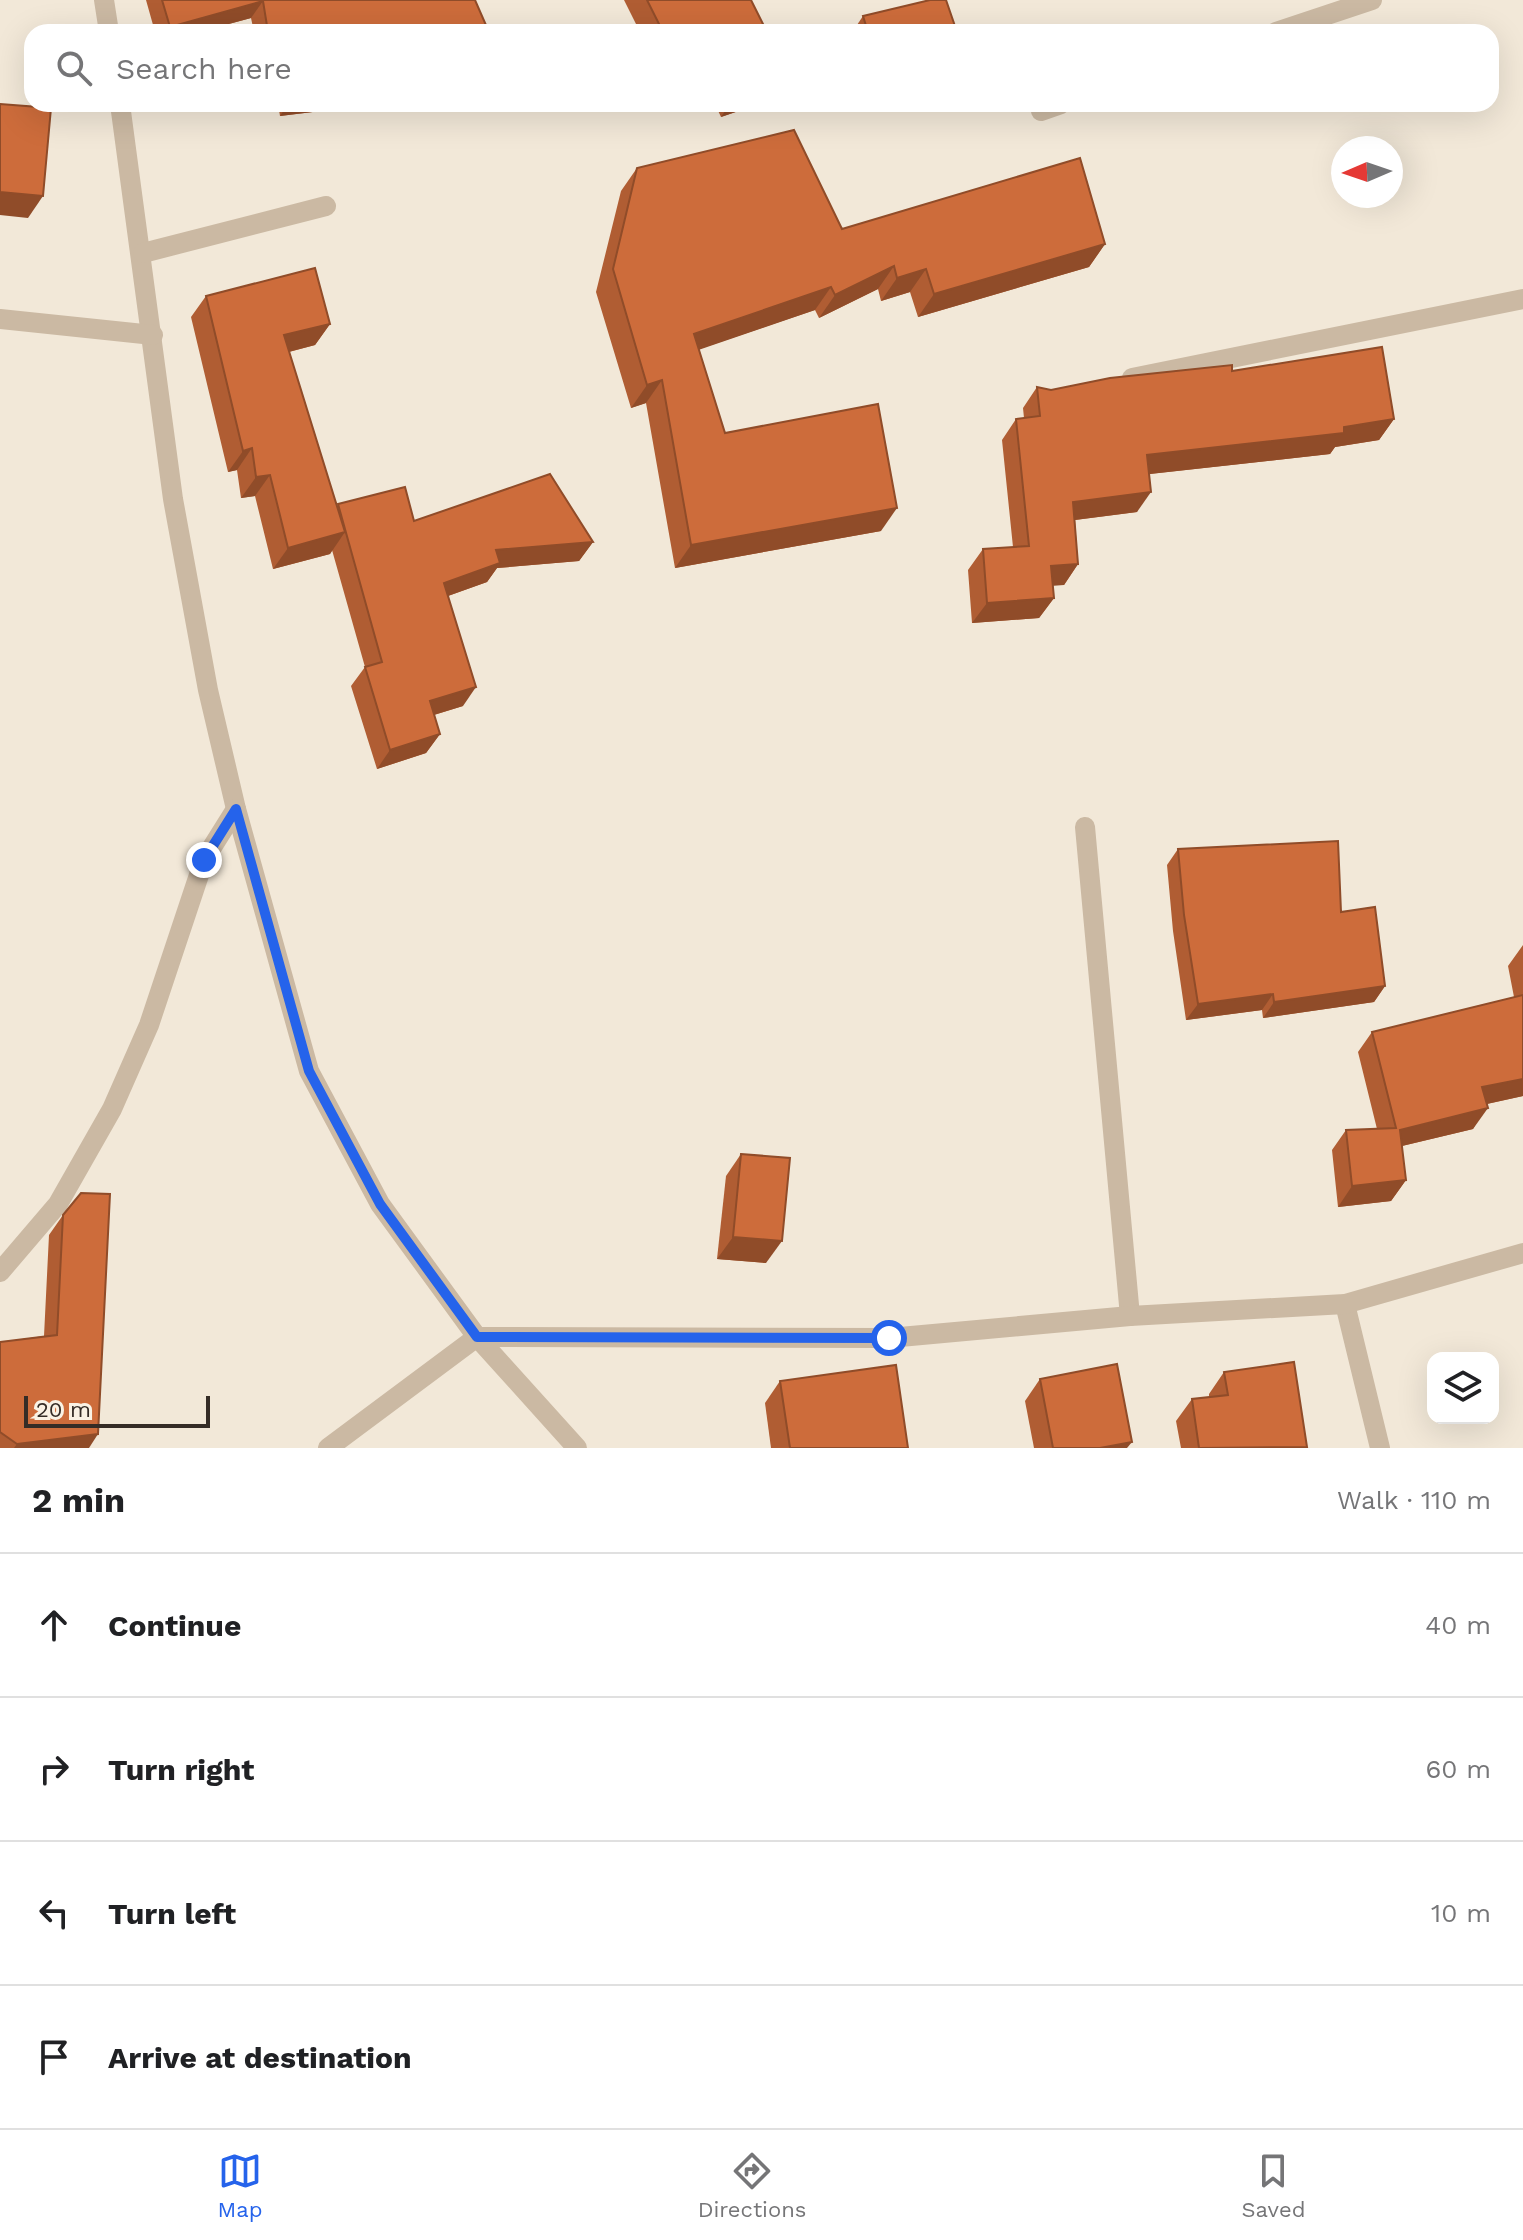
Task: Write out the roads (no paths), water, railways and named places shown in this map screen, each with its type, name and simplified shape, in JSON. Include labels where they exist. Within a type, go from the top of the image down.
[{"type":"street","points":[[104,0],[108,24]]},
{"type":"street","points":[[1300,24],[1372,0]]},
{"type":"street","points":[[121,112],[143,253],[173,499],[208,690],[236,809],[309,1071],[380,1204],[477,1337],[577,1448]]},
{"type":"street","points":[[143,253],[326,206]]},
{"type":"street","points":[[1110,382],[1523,299]]},
{"type":"street","points":[[0,319],[153,335]]},
{"type":"street","points":[[0,1272],[58,1204],[112,1109],[149,1025],[204,860],[236,809]]},
{"type":"street","points":[[1085,827],[1130,1316]]},
{"type":"street","points":[[328,1448],[477,1337],[889,1338],[1130,1316],[1345,1304],[1523,1253]]},
{"type":"street","points":[[1345,1304],[1380,1448]]}]
